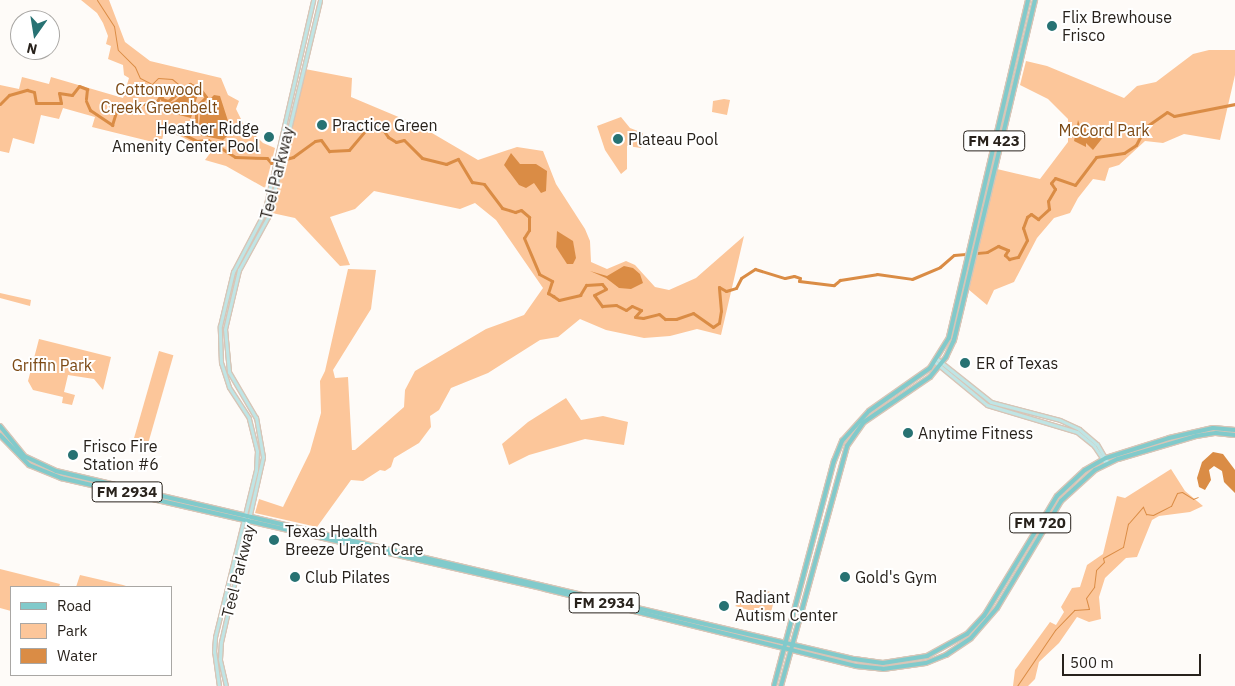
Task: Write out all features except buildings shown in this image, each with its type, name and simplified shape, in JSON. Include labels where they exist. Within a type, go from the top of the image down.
[{"type":"main road","name":"Teel Parkway","points":[[220,686],[215,645],[255,474],[256,443],[220,363],[220,326],[232,272],[259,224],[269,189],[313,0]]},
{"type":"main road","name":"Teel Parkway","points":[[226,686],[220,659],[221,642],[261,476],[262,442],[256,418],[228,372],[225,329],[238,273],[263,228],[274,190],[320,0]]},
{"type":"main road","name":"FM 423","points":[[774,686],[842,441],[860,418],[916,380],[936,360],[949,337],[970,240],[1028,0]]},
{"type":"main road","name":"FM 423","points":[[781,686],[847,446],[864,422],[882,408],[920,385],[940,364],[956,335],[1035,0]]},
{"type":"main road","points":[[958,294],[964,296]]},
{"type":"main road","points":[[936,360],[979,400],[1006,409],[1068,423],[1091,438],[1107,463]]},
{"type":"main road","points":[[240,404],[245,400]]},
{"type":"main road","points":[[880,404],[882,408]]},
{"type":"main road","name":"FM 2934","points":[[0,426],[24,456],[66,476]]},
{"type":"main road","name":"FM 720","points":[[793,644],[869,662],[904,662],[943,650],[967,634],[984,616],[1057,496],[1074,478],[1104,458],[1138,447],[1200,430],[1235,430]]},
{"type":"main road","points":[[792,649],[868,668],[902,668],[946,655],[971,638],[997,608],[1061,501],[1084,478],[1107,463],[1139,452],[1196,436],[1216,433],[1235,435]]},
{"type":"main road","name":"FM 2934","points":[[0,435],[29,465],[66,476],[245,517],[251,516],[299,530]]},
{"type":"main road","points":[[256,443],[262,442]]},
{"type":"main road","points":[[1138,447],[1139,452]]},
{"type":"main road","points":[[255,474],[261,476]]},
{"type":"main road","name":"FM 2934","points":[[245,517],[250,521],[299,530],[726,630],[786,645],[792,649]]},
{"type":"main road","points":[[819,520],[825,522]]},
{"type":"main road","points":[[234,563],[240,564]]},
{"type":"main road","points":[[801,588],[808,590]]},
{"type":"main road","name":"FM 2934","points":[[786,645],[793,644]]},
{"type":"main road","points":[[836,661],[838,655]]},
{"type":"green space","name":"Cottonwood Creek Greenbelt","points":[[81,0],[109,0],[125,42],[150,61],[221,78],[228,95],[239,101],[236,109],[243,123],[263,143],[275,148],[265,188],[226,166],[205,160],[211,152],[180,136],[164,132],[161,144],[92,127],[95,117],[63,108],[59,119],[41,115],[34,144],[13,138],[9,153],[0,151],[0,85],[19,89],[22,77],[49,84],[51,77],[123,98],[129,78],[124,75],[123,65],[108,59],[111,46],[106,44],[108,36],[103,23],[97,13]]},
{"type":"green space","name":"McCord Park","points":[[1209,50],[1235,50],[1235,75],[1220,140],[1184,134],[1163,143],[1145,141],[1119,165],[1109,168],[1105,181],[1093,179],[1078,198],[1070,213],[1054,218],[1037,238],[1014,282],[994,290],[987,305],[968,289],[997,169],[1040,179],[1068,142],[1068,119],[1048,99],[1020,85],[1026,61],[1047,66],[1124,98],[1137,86],[1156,82],[1193,54]]},
{"type":"green space","points":[[305,69],[352,78],[351,97],[420,126],[478,160],[517,147],[543,151],[556,184],[585,229],[590,241],[591,262],[607,269],[626,261],[635,265],[655,287],[669,290],[696,278],[744,236],[721,335],[697,329],[670,336],[644,338],[606,330],[580,319],[558,337],[540,340],[488,373],[451,388],[439,410],[430,416],[431,427],[419,443],[394,458],[391,467],[385,471],[380,470],[363,481],[351,480],[317,527],[255,513],[259,499],[283,507],[310,452],[321,413],[320,381],[325,371],[348,269],[376,270],[371,309],[333,370],[335,378],[348,377],[352,450],[355,450],[404,407],[405,390],[415,371],[486,329],[524,315],[543,288],[496,220],[475,203],[460,209],[374,191],[355,209],[330,217],[350,265],[340,266],[295,218],[272,213]]},
{"type":"green space","points":[[730,100],[727,115],[712,112],[713,101]]},
{"type":"green space","points":[[621,117],[630,128],[643,133],[641,148],[627,146],[627,169],[621,174],[605,150],[597,126]]},
{"type":"green space","points":[[0,293],[31,300],[30,306],[0,298]]},
{"type":"green space","name":"Griffin Park","points":[[39,339],[111,357],[103,390],[94,379],[68,375],[64,392],[75,395],[72,405],[62,403],[63,397],[33,390],[28,381]]},
{"type":"green space","points":[[159,351],[173,355],[147,447],[133,443]]},
{"type":"green space","points":[[566,398],[581,420],[603,416],[628,422],[624,445],[585,439],[529,455],[509,465],[502,444],[528,422]]},
{"type":"green space","points":[[1171,469],[1185,491],[1203,506],[1190,512],[1159,516],[1152,520],[1137,557],[1126,558],[1105,578],[1099,597],[1101,619],[1089,622],[1077,617],[1059,643],[1039,662],[1035,679],[1028,686],[1013,686],[1015,670],[1050,622],[1056,625],[1064,612],[1061,607],[1072,588],[1080,587],[1087,565],[1103,554],[1117,496],[1125,498]]},
{"type":"green space","points":[[0,569],[60,584],[59,586],[10,586],[10,611],[0,608]]},
{"type":"green space","points":[[80,575],[126,586],[76,586]]},
{"type":"green space","points":[[761,590],[776,593],[771,612],[766,615],[735,606]]},
{"type":"water","points":[[184,93],[198,94],[191,118],[171,113],[167,107],[156,107],[175,101]]},
{"type":"water","points":[[214,95],[220,96],[229,124],[229,134],[223,140],[190,133],[199,125],[201,108]]},
{"type":"water","points":[[1078,120],[1080,126],[1104,136],[1093,150],[1086,143],[1086,147],[1074,141]]},
{"type":"water","points":[[511,153],[520,164],[536,164],[547,171],[546,191],[541,193],[534,183],[526,188],[519,185],[504,165]]},
{"type":"water","points":[[557,231],[573,241],[576,258],[573,264],[567,264],[556,247]]},
{"type":"water","points":[[624,266],[633,268],[640,274],[643,283],[631,289],[619,288],[606,278],[590,271],[607,276]]},
{"type":"water","points":[[1213,452],[1223,454],[1235,470],[1235,493],[1224,482],[1222,471],[1214,466],[1209,470],[1211,480],[1205,490],[1199,487],[1197,478],[1202,462]]},
{"type":"waterway","points":[[97,0],[114,26],[118,50],[135,67],[140,78],[152,84],[158,78],[172,79],[183,88]]},
{"type":"waterway","points":[[86,101],[90,110],[112,125],[116,112],[140,103],[154,106],[162,93],[162,99],[168,101],[190,84],[200,89],[206,97],[196,107],[196,123],[185,135],[197,141],[208,140],[235,157],[267,158],[271,163],[293,157],[315,141],[321,140],[329,151],[349,150],[365,131],[379,124],[388,137],[396,142],[404,140],[422,158],[446,164],[458,159],[472,182],[484,184],[502,208],[515,212],[521,210],[529,217],[529,230],[524,238],[539,274],[552,281],[548,293],[559,300],[580,295],[586,285],[602,284],[606,289],[594,295],[602,306],[616,305],[626,310],[632,306],[641,310],[635,317],[643,318],[659,314],[665,319],[676,319],[693,313],[713,327],[719,323],[721,311],[719,287],[726,291],[736,288],[741,278],[755,269],[785,278],[794,276],[800,278],[799,281],[834,285],[840,280],[877,274],[912,279],[940,267],[954,255],[987,252],[998,246],[1008,250],[1005,255],[1009,259],[1018,257],[1027,240],[1023,228],[1027,217],[1031,214],[1038,219],[1049,209],[1048,201],[1055,189],[1051,183],[1055,178],[1075,185],[1096,157],[1124,153],[1136,145],[1141,135],[1147,132],[1147,126],[1167,112],[1174,116],[1235,104]]},
{"type":"waterway","points":[[0,104],[9,95],[27,90],[34,92],[36,103],[61,103],[59,93],[72,95],[79,86],[87,89],[86,99]]},
{"type":"waterway","points":[[1017,686],[1055,630],[1074,610],[1089,609],[1086,598],[1094,587],[1096,570],[1104,562],[1103,558],[1123,547],[1128,524],[1143,507],[1146,514],[1153,515],[1171,506],[1177,493],[1182,492],[1193,499],[1198,497]]},
{"type":"place","name":"Flix Brewhouse Frisco","points":[[1052,26]]},
{"type":"place","name":"Practice Green","points":[[322,125]]},
{"type":"place","name":"Heather Ridge Amenity Center Pool","points":[[269,137]]},
{"type":"place","name":"Plateau Pool","points":[[618,139]]},
{"type":"place","name":"ER of Texas","points":[[965,363]]},
{"type":"place","name":"Anytime Fitness","points":[[908,433]]},
{"type":"place","name":"Frisco Fire Station #6","points":[[73,455]]},
{"type":"place","name":"Texas Health Breeze Urgent Care","points":[[274,540]]},
{"type":"place","name":"Club Pilates","points":[[295,577]]},
{"type":"place","name":"Gold's Gym","points":[[845,577]]},
{"type":"place","name":"Radiant Autism Center","points":[[724,606]]}]
